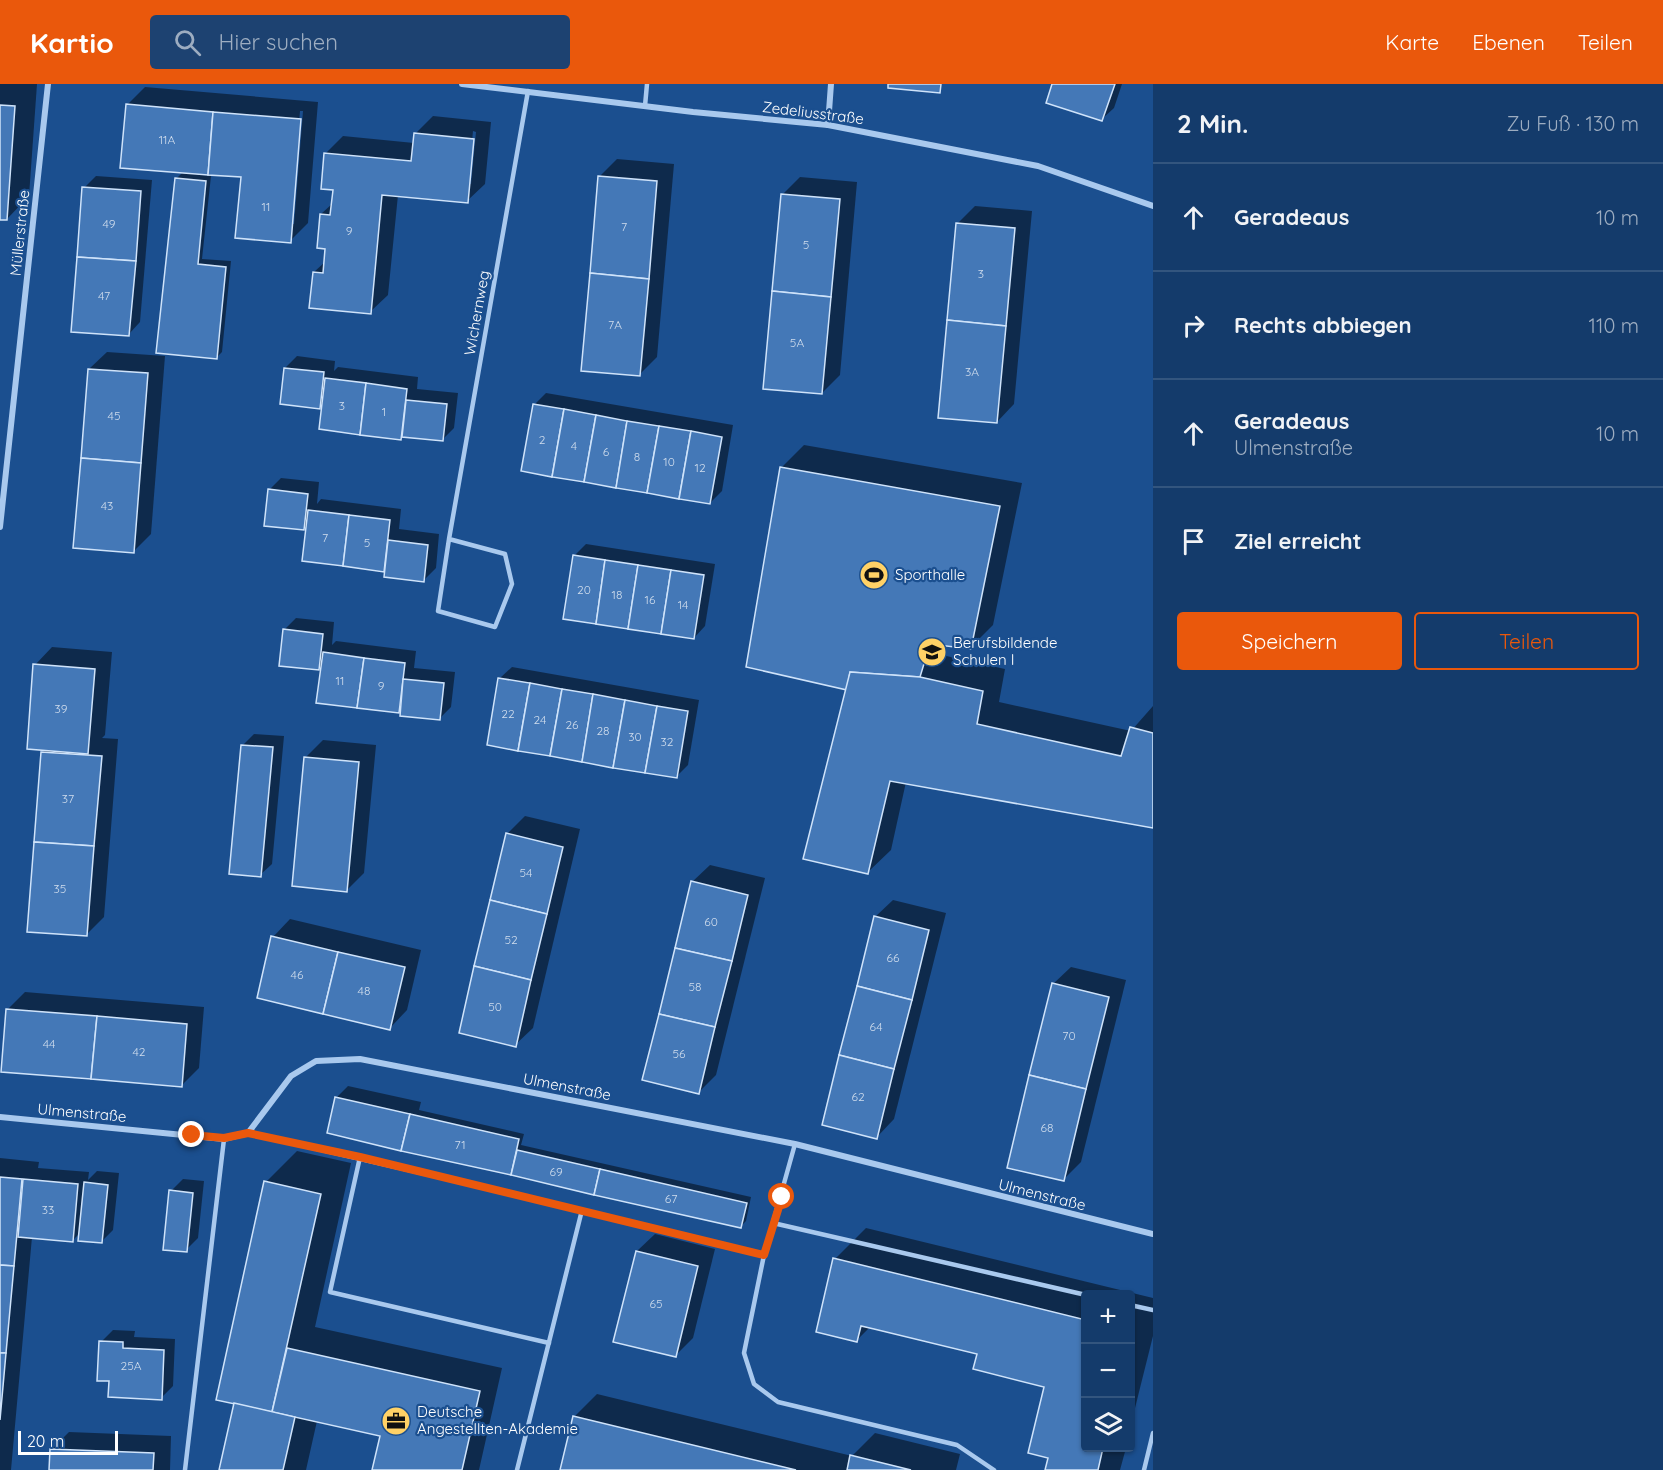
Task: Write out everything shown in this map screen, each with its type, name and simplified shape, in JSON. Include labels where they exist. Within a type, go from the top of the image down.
[{"type":"street","name":"Müllerstraße","points":[[0,527],[48,84]]},
{"type":"street","name":"Zedeliusstraße","points":[[462,84],[828,125],[1038,166],[1153,206]]},
{"type":"street","points":[[828,125],[831,84]]},
{"type":"street","name":"Ulmenstraße","points":[[0,1117],[224,1138],[248,1133],[291,1076],[316,1061],[360,1059],[795,1144],[1153,1234]]},
{"type":"lane","points":[[645,106],[647,84]]},
{"type":"lane","name":"Wichernweg","points":[[449,539],[505,554],[512,584],[495,627],[438,611],[449,539],[528,92]]},
{"type":"lane","points":[[248,1133],[360,1157],[764,1255]]},
{"type":"lane","points":[[185,1470],[224,1138]]},
{"type":"lane","points":[[795,1144],[764,1255],[744,1353],[754,1384],[778,1402],[957,1445],[994,1470]]},
{"type":"lane","points":[[360,1157],[330,1292],[549,1343]]},
{"type":"lane","points":[[517,1470],[582,1210]]},
{"type":"lane","points":[[773,1223],[1081,1294]]},
{"type":"lane","points":[[1135,1306],[1153,1310]]},
{"type":"lane","points":[[1144,1470],[1153,1433]]},
{"type":"building","points":[[888,84],[941,84],[940,93],[888,88]]},
{"type":"building","points":[[1052,84],[1115,84],[1102,121],[1046,103]]},
{"type":"building","points":[[126,104],[213,112],[208,175],[120,168]]},
{"type":"building","points":[[0,105],[15,106],[7,220],[0,220]]},
{"type":"building","points":[[213,112],[301,119],[291,243],[235,238],[241,177],[208,175]]},
{"type":"building","points":[[414,133],[474,139],[468,203],[382,195],[371,314],[309,308],[313,272],[323,273],[325,249],[317,248],[320,214],[330,215],[333,190],[321,189],[324,153],[411,161]]},
{"type":"building","points":[[598,176],[657,181],[649,279],[590,273]]},
{"type":"building","points":[[175,178],[206,181],[198,264],[226,267],[217,359],[156,353]]},
{"type":"building","points":[[82,187],[141,191],[136,261],[77,257]]},
{"type":"building","points":[[781,194],[840,199],[831,297],[772,291]]},
{"type":"building","points":[[956,223],[1015,228],[1006,326],[947,320]]},
{"type":"building","points":[[77,257],[136,261],[129,336],[71,332]]},
{"type":"building","points":[[590,273],[649,279],[640,376],[581,371]]},
{"type":"building","points":[[772,291],[831,297],[822,394],[763,389]]},
{"type":"building","points":[[947,320],[1006,326],[997,423],[938,418]]},
{"type":"building","points":[[284,368],[324,372],[320,409],[280,404]]},
{"type":"building","points":[[88,369],[148,373],[141,463],[81,458]]},
{"type":"building","points":[[325,378],[366,383],[360,435],[319,429]]},
{"type":"building","points":[[366,383],[407,389],[401,440],[360,435]]},
{"type":"building","points":[[406,400],[447,404],[443,441],[402,437]]},
{"type":"building","points":[[533,404],[564,409],[552,477],[521,471]]},
{"type":"building","points":[[564,409],[596,415],[584,482],[552,477]]},
{"type":"building","points":[[596,415],[627,421],[616,488],[584,482]]},
{"type":"building","points":[[627,421],[659,426],[647,493],[616,488]]},
{"type":"building","points":[[659,426],[691,431],[679,499],[647,493]]},
{"type":"building","points":[[691,431],[722,437],[710,504],[679,499]]},
{"type":"building","points":[[81,458],[141,463],[134,553],[73,548]]},
{"type":"building","name":"Sporthalle","points":[[780,467],[1000,506],[971,649],[930,644],[920,677],[850,672],[847,690],[746,667]]},
{"type":"building","points":[[268,489],[308,494],[304,530],[264,526]]},
{"type":"building","points":[[308,510],[349,515],[343,566],[302,561]]},
{"type":"building","points":[[349,515],[390,520],[384,572],[343,566]]},
{"type":"building","points":[[388,540],[428,545],[424,582],[384,577]]},
{"type":"building","points":[[573,555],[605,560],[596,624],[563,619]]},
{"type":"building","points":[[605,560],[638,565],[628,629],[596,624]]},
{"type":"building","points":[[638,565],[671,570],[661,634],[628,629]]},
{"type":"building","points":[[671,570],[704,575],[694,639],[661,634]]},
{"type":"building","points":[[283,629],[323,634],[319,670],[279,666]]},
{"type":"building","points":[[323,652],[364,658],[357,708],[316,703]]},
{"type":"building","points":[[364,658],[405,663],[399,713],[357,708]]},
{"type":"building","points":[[33,664],[95,669],[88,754],[27,749]]},
{"type":"building","points":[[850,672],[920,677],[983,691],[977,724],[1121,756],[1130,727],[1153,733],[1153,828],[890,781],[868,874],[803,859]]},
{"type":"building","points":[[498,678],[530,683],[518,751],[487,745]]},
{"type":"building","points":[[403,679],[444,683],[440,720],[400,716]]},
{"type":"building","points":[[530,683],[562,689],[550,756],[518,751]]},
{"type":"building","points":[[562,689],[593,694],[582,762],[550,756]]},
{"type":"building","points":[[593,694],[625,700],[613,768],[582,762]]},
{"type":"building","points":[[625,700],[657,706],[645,773],[613,768]]},
{"type":"building","points":[[657,706],[688,711],[677,778],[645,773]]},
{"type":"building","points":[[241,745],[273,747],[261,877],[229,874]]},
{"type":"building","points":[[41,752],[102,756],[94,846],[34,842]]},
{"type":"building","points":[[304,757],[359,762],[347,892],[292,886]]},
{"type":"building","points":[[506,833],[563,847],[547,914],[490,900]]},
{"type":"building","points":[[34,842],[94,846],[87,936],[27,932]]},
{"type":"building","points":[[691,881],[748,895],[732,961],[675,948]]},
{"type":"building","points":[[490,900],[547,914],[531,980],[474,966]]},
{"type":"building","points":[[874,916],[929,930],[912,1000],[857,986]]},
{"type":"building","points":[[271,936],[338,952],[323,1014],[257,998]]},
{"type":"building","points":[[675,948],[732,961],[715,1027],[659,1014]]},
{"type":"building","points":[[338,952],[405,967],[390,1030],[323,1014]]},
{"type":"building","points":[[474,966],[531,980],[516,1047],[459,1033]]},
{"type":"building","points":[[1052,983],[1109,997],[1086,1089],[1029,1075]]},
{"type":"building","points":[[857,986],[912,1000],[894,1069],[839,1055]]},
{"type":"building","points":[[6,1009],[97,1016],[91,1079],[1,1072]]},
{"type":"building","points":[[659,1014],[715,1027],[699,1094],[642,1080]]},
{"type":"building","points":[[97,1016],[187,1024],[182,1087],[91,1079]]},
{"type":"building","points":[[839,1055],[894,1069],[877,1139],[822,1125]]},
{"type":"building","points":[[1029,1075],[1086,1089],[1064,1181],[1007,1168]]},
{"type":"building","points":[[335,1097],[410,1114],[401,1151],[327,1133]]},
{"type":"building","points":[[410,1114],[519,1139],[511,1175],[401,1151]]},
{"type":"building","points":[[517,1150],[600,1169],[594,1195],[511,1175]]},
{"type":"building","points":[[600,1169],[747,1203],[741,1228],[594,1195]]},
{"type":"building","points":[[0,1177],[22,1179],[14,1266],[0,1265]]},
{"type":"building","points":[[23,1179],[78,1184],[73,1242],[18,1237]]},
{"type":"building","points":[[264,1181],[321,1194],[272,1412],[216,1400]]},
{"type":"building","points":[[84,1182],[108,1185],[102,1243],[78,1241]]},
{"type":"building","points":[[169,1190],[193,1193],[187,1252],[163,1250]]},
{"type":"building","points":[[636,1251],[698,1266],[676,1357],[613,1342]]},
{"type":"building","points":[[833,1258],[1081,1319],[1081,1452],[1102,1452],[1098,1470],[1045,1470],[1048,1458],[1028,1453],[1044,1387],[973,1369],[977,1354],[861,1326],[857,1342],[816,1332]]},
{"type":"building","points":[[0,1265],[14,1266],[6,1353],[0,1353]]},
{"type":"building","points":[[99,1341],[123,1342],[123,1348],[164,1350],[162,1400],[108,1397],[109,1381],[97,1381]]},
{"type":"building","points":[[287,1348],[480,1391],[462,1470],[372,1470],[380,1436],[272,1412]]},
{"type":"building","points":[[0,1353],[6,1353],[0,1420]]},
{"type":"building","points":[[234,1403],[295,1417],[283,1470],[219,1470]]},
{"type":"building","points":[[573,1416],[796,1470],[560,1470]]},
{"type":"building","points":[[50,1449],[154,1453],[153,1470],[49,1470]]},
{"type":"building","points":[[850,1455],[911,1470],[847,1470]]},
{"type":"place","name":"Sporthalle","points":[[874,575]]},
{"type":"place","name":"Berufsbildende Schulen I","points":[[932,652]]},
{"type":"place","name":"Deutsche Angestellten-Akademie","points":[[396,1421]]},
{"type":"route","points":[[192,1135],[224,1138],[248,1133],[360,1157],[764,1255],[782,1197]]}]
